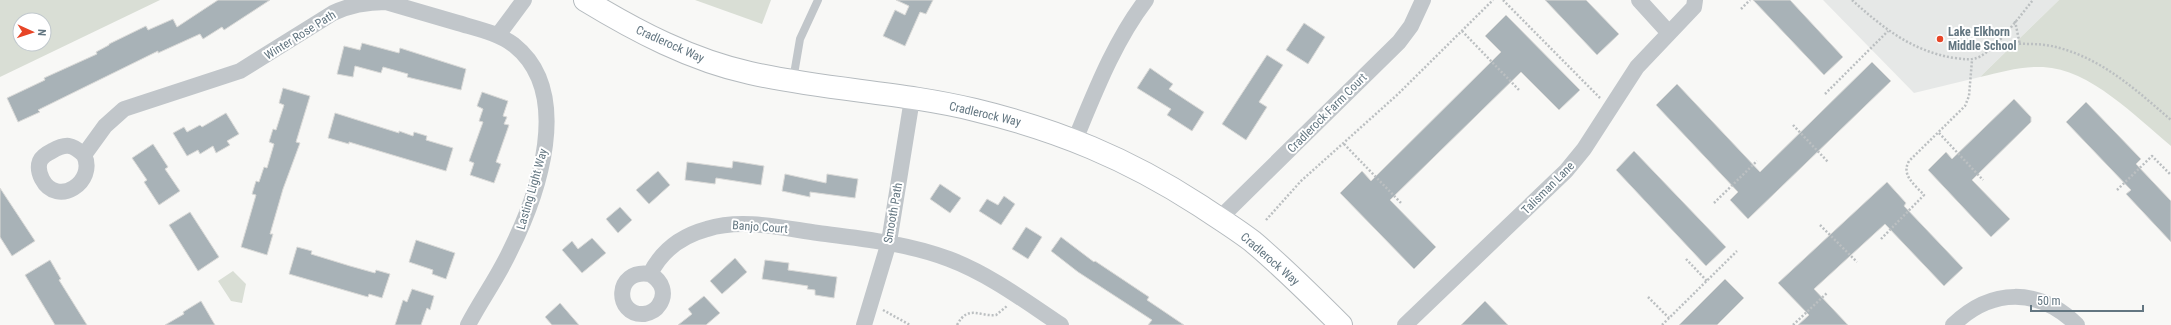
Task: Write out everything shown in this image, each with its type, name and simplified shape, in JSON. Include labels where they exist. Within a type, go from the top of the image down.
[{"type":"street","points":[[498,35],[524,0]]},
{"type":"street","name":"Cradlerock Way","points":[[585,0],[623,23],[697,57],[748,73],[973,109],[1018,121],[1076,140],[1106,152],[1154,177],[1220,218],[1250,240],[1280,265],[1341,325]]},
{"type":"street","points":[[1076,140],[1106,66],[1134,15],[1146,0]]},
{"type":"street","name":"Cradlerock Farm Court","points":[[1220,218],[1399,42],[1411,26],[1423,0]]},
{"type":"street","points":[[1640,0],[1669,33]]},
{"type":"street","name":"Talisman Lane","points":[[1405,325],[1566,172],[1584,149],[1637,67],[1694,7],[1695,0]]},
{"type":"street","name":"Winter Rose Path","points":[[84,155],[104,126],[124,109],[240,71],[333,13],[346,7],[372,2],[386,2],[498,35]]},
{"type":"street","name":"Lasting Light Way","points":[[468,325],[500,271],[524,222],[545,144],[547,122],[542,86],[535,70],[524,55],[515,46],[498,35]]},
{"type":"street","name":"Smooth Path","points":[[864,325],[872,304],[889,242],[912,99]]},
{"type":"street","name":"Banjo Court","points":[[650,274],[657,261],[679,240],[708,228],[726,225],[764,226],[889,242],[949,259],[987,277],[1061,325]]},
{"type":"street","points":[[1953,325],[1977,306],[2010,296],[2030,298],[2047,303],[2058,309],[2077,325]]},
{"type":"lane","points":[[793,81],[800,38],[818,0]]},
{"type":"path","points":[[1266,220],[1301,181],[1344,144],[1493,0]]},
{"type":"path","points":[[1503,0],[1610,109]]},
{"type":"path","points":[[1741,9],[1750,0]]},
{"type":"path","points":[[1852,0],[1888,31],[1924,50],[1949,57],[1972,60],[1989,50],[2033,0]]},
{"type":"path","points":[[2015,21],[2020,44]]},
{"type":"path","points":[[1462,31],[1519,90]]},
{"type":"path","points":[[1826,94],[1888,31]]},
{"type":"path","points":[[1995,43],[2055,47],[2095,61],[2118,75],[2171,120]]},
{"type":"path","points":[[1881,239],[1924,194],[1907,176],[1905,168],[1909,161],[1965,106],[1969,96],[1972,60]]},
{"type":"path","points":[[1793,126],[1828,162]]},
{"type":"path","points":[[1939,133],[1983,180]]},
{"type":"path","points":[[1344,144],[1401,203]]},
{"type":"path","points":[[2117,190],[2152,156],[2171,175]]},
{"type":"path","points":[[1714,203],[1757,161]]},
{"type":"path","points":[[1820,225],[1858,262]]},
{"type":"path","points":[[1662,325],[1737,251]]},
{"type":"path","points":[[1686,259],[1707,281]]},
{"type":"path","points":[[1793,325],[1827,293]]},
{"type":"path","points":[[957,325],[963,317],[974,312],[996,315],[1016,295]]},
{"type":"path","points":[[1648,296],[1669,318]]},
{"type":"path","points":[[872,304],[910,325]]},
{"type":"shaded area","points":[[0,0],[160,0],[52,52],[52,12],[12,12],[12,52],[52,52],[0,77]]},
{"type":"shaded area","points":[[695,0],[771,0],[762,24]]},
{"type":"shaded area","name":"Lake Elkhorn Middle School","points":[[1823,0],[2059,0],[1980,77],[1914,93]]},
{"type":"shaded area","points":[[2059,0],[2171,0],[2171,146],[2112,96],[2078,76],[2061,70],[2043,67],[2027,67],[1980,77]]},
{"type":"shaded area","points":[[233,271],[246,284],[242,303],[231,301],[218,281]]},
{"type":"building","points":[[218,0],[270,0],[224,30],[222,27],[203,39],[200,34],[158,53],[158,51],[38,110],[40,112],[18,122],[7,98],[45,80],[44,78],[97,54],[96,52],[109,44],[146,26],[148,30],[173,19],[177,27]]},
{"type":"building","points":[[896,0],[933,0],[926,14],[920,12],[905,46],[883,36],[895,10],[905,15],[909,6]]},
{"type":"building","points":[[1545,0],[1586,0],[1619,34],[1597,55]]},
{"type":"building","points":[[1753,0],[1790,0],[1843,57],[1824,75]]},
{"type":"building","points":[[1506,15],[1580,90],[1559,110],[1521,72],[1390,200],[1436,247],[1414,269],[1340,193],[1362,171],[1371,181],[1501,52],[1485,36]]},
{"type":"building","points":[[1304,23],[1325,37],[1308,64],[1286,50]]},
{"type":"building","points":[[362,43],[399,53],[400,48],[466,69],[461,90],[407,77],[408,74],[383,67],[381,73],[355,66],[353,77],[337,74],[344,46],[360,50]]},
{"type":"building","points":[[1267,55],[1283,65],[1259,102],[1267,107],[1246,140],[1222,124]]},
{"type":"building","points":[[1872,62],[1891,81],[1748,219],[1730,200],[1738,192],[1656,105],[1677,84],[1760,172]]},
{"type":"building","points":[[1150,68],[1173,84],[1169,89],[1204,112],[1192,131],[1167,115],[1171,109],[1137,88]]},
{"type":"building","points":[[283,88],[310,96],[296,142],[300,143],[283,189],[270,234],[273,234],[267,255],[241,247],[256,195],[252,194],[256,181],[259,182],[264,167],[267,168],[274,144],[269,142],[273,129],[276,130],[284,105],[279,103]]},
{"type":"building","points":[[482,92],[508,101],[503,116],[507,117],[504,124],[509,125],[496,162],[501,164],[494,183],[470,175],[474,163],[469,161],[483,122],[479,121],[483,109],[477,106]]},
{"type":"building","points":[[2014,99],[2031,117],[2031,122],[1972,180],[2010,219],[1991,237],[1928,170],[1946,152],[1952,159]]},
{"type":"building","points":[[2086,102],[2141,159],[2136,164],[2171,201],[2171,242],[2126,194],[2131,190],[2066,122]]},
{"type":"building","points":[[226,113],[239,134],[227,141],[230,145],[216,153],[213,146],[200,154],[198,150],[187,156],[173,133],[184,127],[187,132],[200,125],[202,127]]},
{"type":"building","points":[[335,113],[399,133],[399,131],[413,136],[414,132],[427,136],[426,140],[453,148],[446,171],[349,142],[349,144],[328,138]]},
{"type":"building","points":[[153,144],[168,167],[165,169],[180,191],[159,205],[144,182],[147,180],[132,158]]},
{"type":"building","points":[[1634,151],[1726,247],[1706,266],[1616,170]]},
{"type":"building","points":[[733,161],[764,166],[761,185],[716,178],[715,184],[685,180],[687,162],[732,168]]},
{"type":"building","points":[[658,171],[670,185],[649,204],[636,190]]},
{"type":"building","points":[[785,174],[826,183],[827,174],[858,179],[855,198],[810,192],[810,197],[782,191]]},
{"type":"building","points":[[1887,182],[1906,203],[1904,206],[1963,268],[1944,286],[1885,224],[1814,289],[1848,325],[1798,325],[1809,315],[1778,283]]},
{"type":"building","points":[[940,184],[961,198],[950,213],[930,199]]},
{"type":"building","points":[[0,188],[35,241],[12,256],[0,237]]},
{"type":"building","points":[[1004,196],[1015,204],[1001,225],[979,211],[987,199],[998,205]]},
{"type":"building","points":[[620,207],[632,220],[618,233],[606,219]]},
{"type":"building","points":[[190,212],[219,257],[198,271],[169,225]]},
{"type":"building","points":[[1026,227],[1042,237],[1028,259],[1012,249]]},
{"type":"building","points":[[1061,237],[1094,262],[1095,261],[1149,297],[1147,300],[1184,325],[1148,325],[1152,320],[1078,272],[1051,251]]},
{"type":"building","points":[[592,238],[606,253],[582,273],[562,250],[572,241],[578,249]]},
{"type":"building","points":[[416,240],[455,253],[446,279],[432,274],[433,270],[409,262]]},
{"type":"building","points":[[297,247],[312,251],[311,254],[350,266],[375,273],[376,270],[390,274],[382,298],[369,294],[368,297],[289,274]]},
{"type":"building","points":[[735,258],[747,272],[722,294],[710,281]]},
{"type":"building","points":[[50,260],[61,279],[59,280],[87,325],[55,325],[25,275]]},
{"type":"building","points":[[765,260],[789,263],[788,270],[837,277],[834,298],[815,295],[815,290],[807,289],[808,286],[762,279]]},
{"type":"building","points":[[1725,279],[1744,298],[1717,325],[1679,325]]},
{"type":"building","points":[[412,289],[434,296],[430,310],[427,308],[421,325],[395,325],[403,300],[407,302]]},
{"type":"building","points":[[704,296],[720,313],[706,325],[678,325],[692,314],[688,309]]},
{"type":"building","points":[[201,301],[215,325],[165,325],[184,314],[183,312]]},
{"type":"building","points":[[1485,301],[1508,325],[1461,325]]},
{"type":"building","points":[[560,303],[579,325],[552,325],[545,317]]},
{"type":"place","name":"Lake Elkhorn Middle School","points":[[1940,39]]}]
